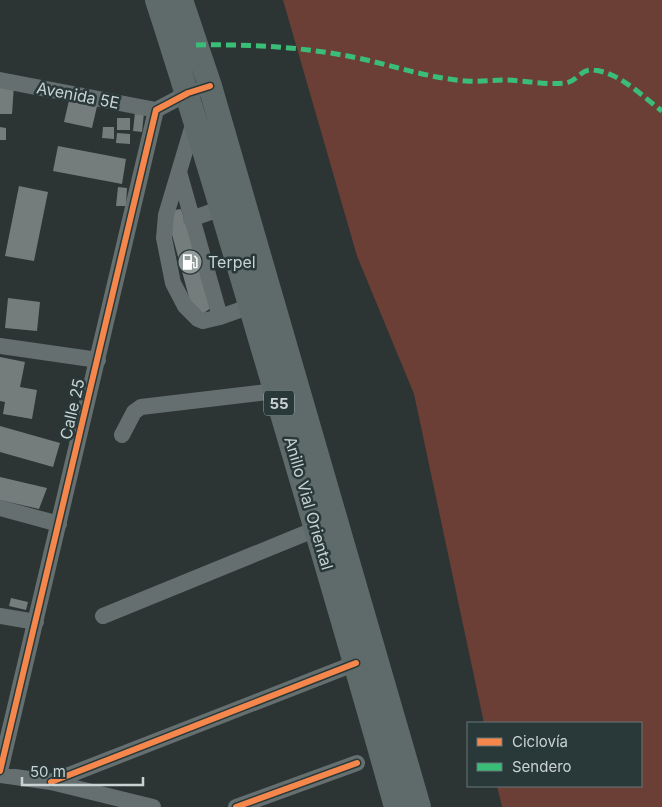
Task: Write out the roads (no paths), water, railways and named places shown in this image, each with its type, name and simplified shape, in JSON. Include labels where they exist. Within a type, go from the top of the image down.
[{"type":"highway","name":"Anillo Vial Oriental","points":[[157,0],[198,90],[194,118],[276,391],[396,807]]},
{"type":"highway","name":"Anillo Vial Oriental","points":[[181,0],[198,90],[419,807]]},
{"type":"street","name":"Avenida 5E","points":[[0,80],[156,110]]},
{"type":"street","points":[[156,110],[198,90]]},
{"type":"street","name":"Calle 25","points":[[0,771],[156,110]]},
{"type":"street","points":[[194,118],[168,204],[164,227],[166,250],[173,283],[185,306],[198,319],[220,317],[251,306]]},
{"type":"street","points":[[179,172],[220,317]]},
{"type":"street","points":[[191,219],[222,208]]},
{"type":"street","points":[[0,346],[98,360]]},
{"type":"street","points":[[122,435],[134,412],[141,407],[276,391]]},
{"type":"street","points":[[0,508],[59,524]]},
{"type":"street","points":[[103,616],[316,529]]},
{"type":"street","points":[[0,616],[36,622]]},
{"type":"street","points":[[51,782],[356,664]]},
{"type":"street","points":[[236,807],[356,763]]},
{"type":"street","points":[[0,775],[51,782],[153,807]]},
{"type":"place","name":"Terpel","points":[[190,262]]}]
